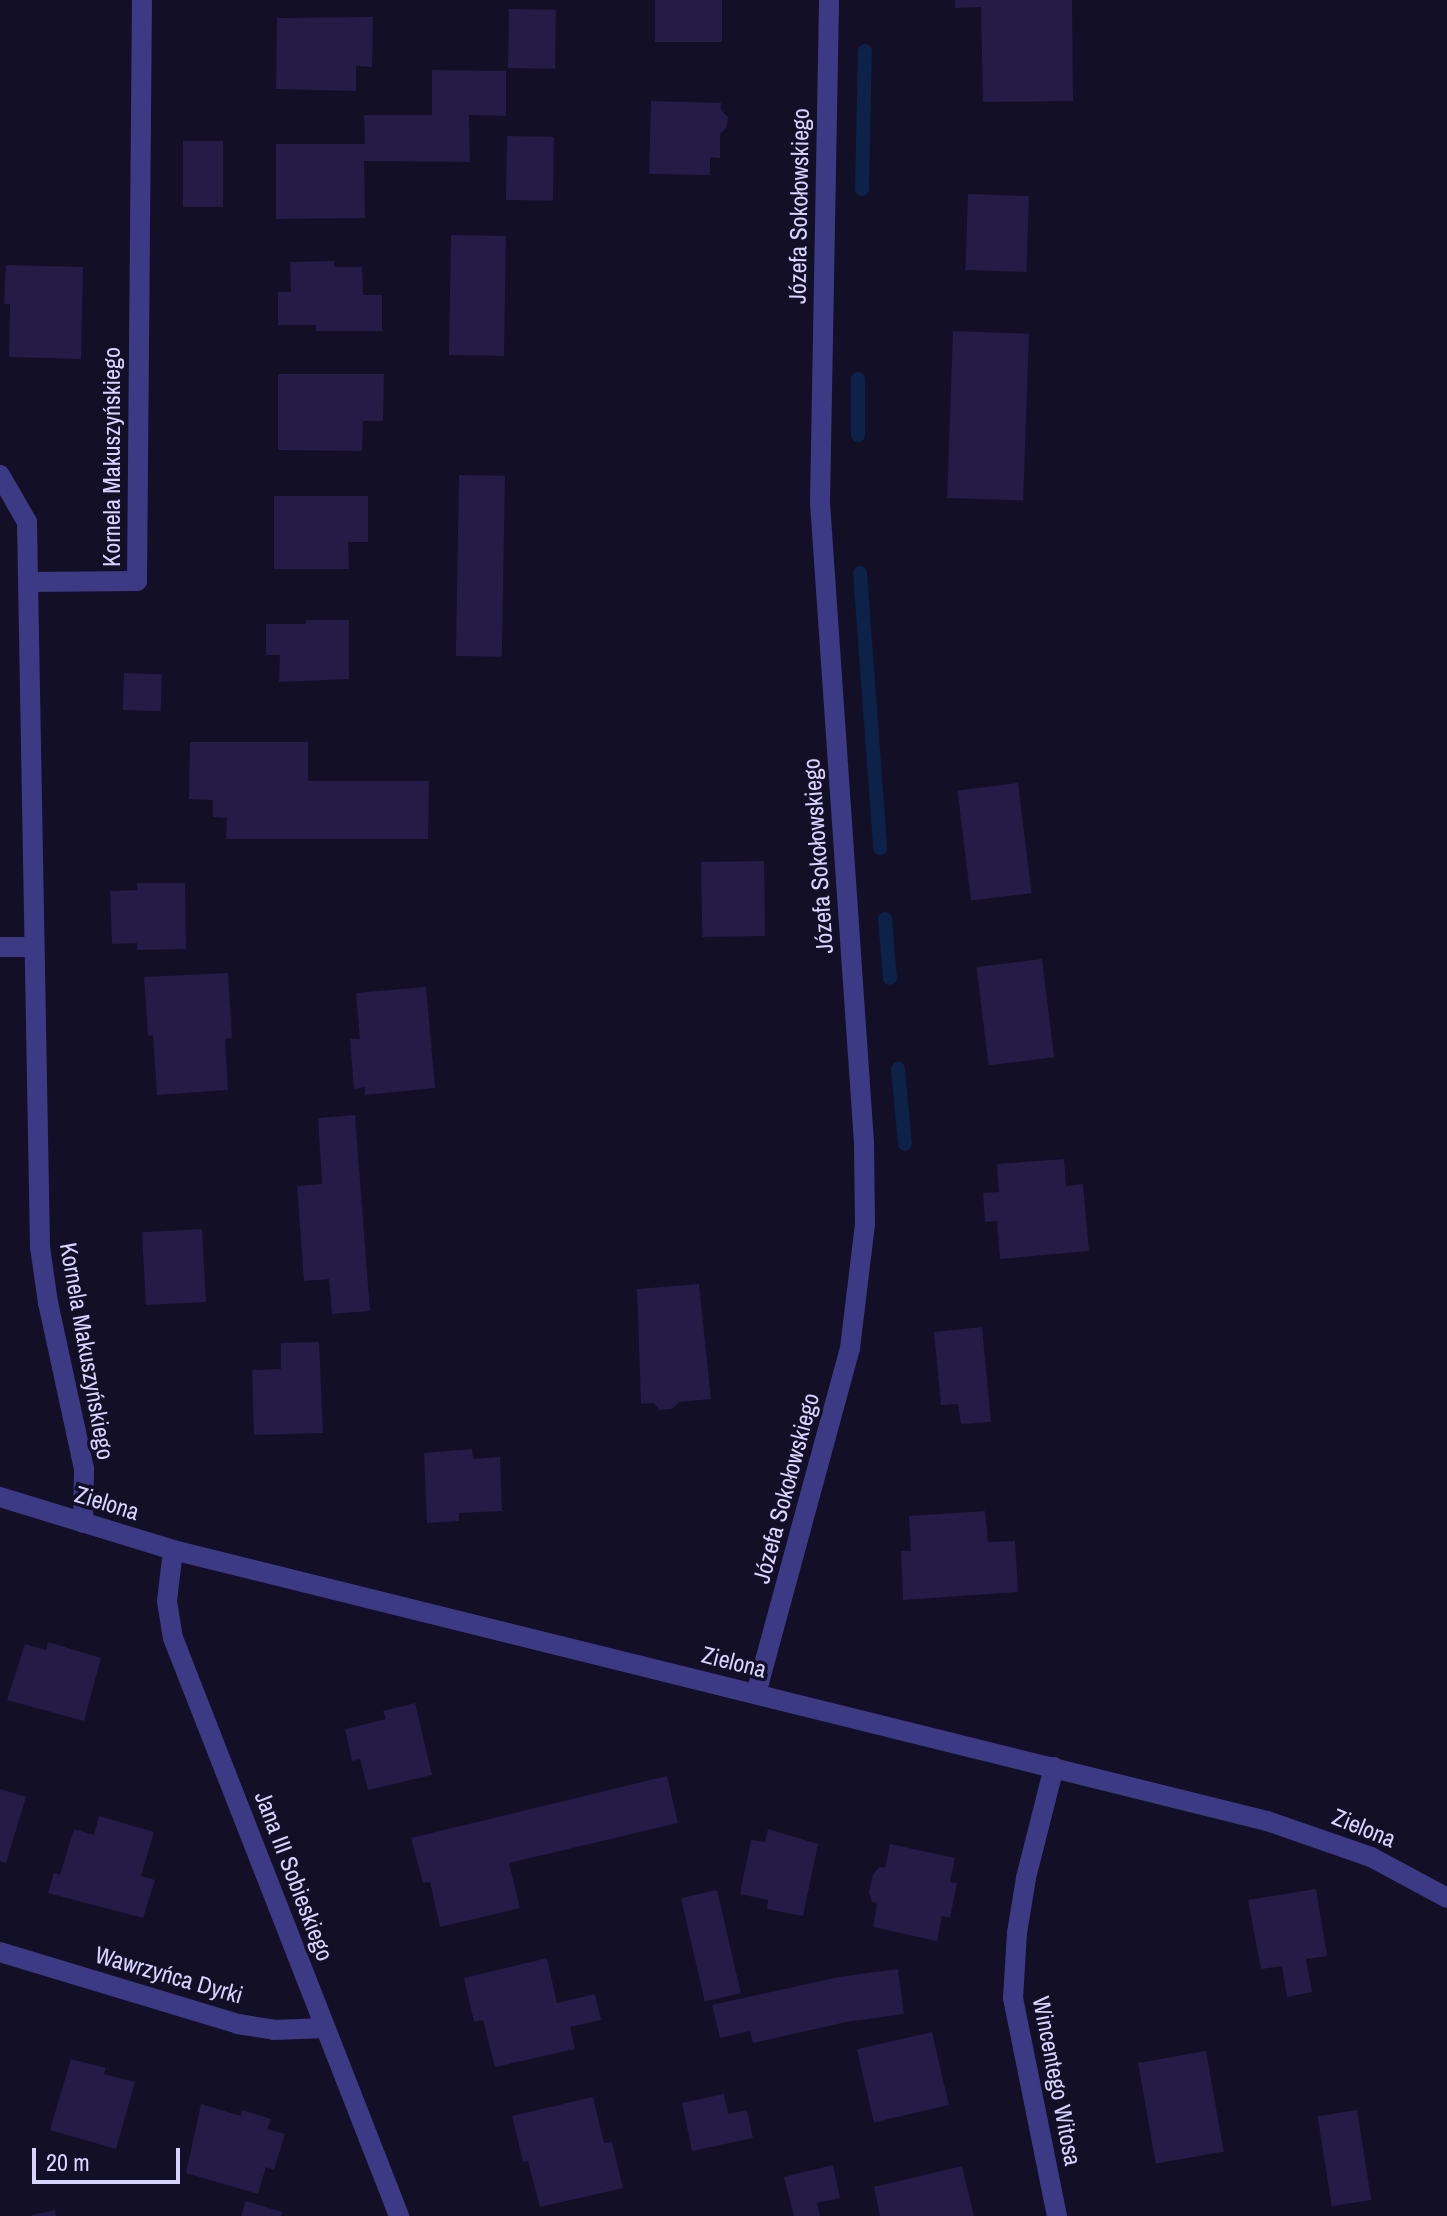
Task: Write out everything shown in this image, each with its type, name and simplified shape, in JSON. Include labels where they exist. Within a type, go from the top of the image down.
[{"type":"street","name":"Kornela Makuszyńskiego","points":[[83,1523],[84,1469],[48,1303],[40,1247],[28,582],[137,581],[142,0]]},
{"type":"street","name":"Józefa Sokołowskiego","points":[[756,1694],[850,1348],[865,1224],[864,1143],[820,503],[829,0]]},
{"type":"street","points":[[0,475],[27,522],[28,582]]},
{"type":"street","points":[[0,947],[34,947]]},
{"type":"street","name":"Zielona","points":[[0,1497],[173,1550],[1302,1831],[1371,1857],[1447,1898]]},
{"type":"street","name":"Jana III Sobieskiego","points":[[173,1550],[167,1601],[173,1638],[399,2216]]},
{"type":"street","name":"Wincentego Witosa","points":[[1054,1767],[1026,1878],[1017,1933],[1013,1998],[1025,2070],[1057,2216]]},
{"type":"street","name":"Wawrzyńca Dyrki","points":[[0,1952],[238,2024],[274,2030],[325,2028]]},
{"type":"building","points":[[655,0],[722,0],[722,42],[655,42]]},
{"type":"building","points":[[955,0],[1072,0],[1073,101],[983,102],[981,7],[955,8]]},
{"type":"building","points":[[509,9],[556,10],[555,69],[508,68]]},
{"type":"building","points":[[373,17],[372,67],[356,66],[356,91],[276,89],[277,18]]},
{"type":"building","points":[[432,70],[506,71],[506,116],[469,115],[470,162],[364,161],[365,218],[276,219],[276,144],[365,144],[364,115],[432,115]]},
{"type":"building","points":[[651,101],[721,103],[721,110],[728,117],[727,127],[720,134],[720,158],[710,157],[710,175],[649,174]]},
{"type":"building","points":[[507,136],[554,137],[553,201],[506,200]]},
{"type":"building","points":[[183,141],[223,141],[223,207],[183,207]]},
{"type":"building","points":[[968,194],[1029,196],[1026,272],[965,270]]},
{"type":"building","points":[[451,235],[506,236],[504,356],[449,355]]},
{"type":"building","points":[[334,261],[334,267],[362,267],[363,295],[382,295],[382,331],[316,331],[316,325],[278,325],[278,292],[291,292],[290,262]]},
{"type":"building","points":[[6,265],[83,267],[81,359],[9,357],[10,304],[4,304]]},
{"type":"building","points":[[953,331],[1029,334],[1023,501],[947,498]]},
{"type":"building","points":[[278,374],[384,374],[383,421],[363,421],[362,451],[278,450]]},
{"type":"building","points":[[459,475],[505,476],[502,657],[456,656]]},
{"type":"building","points":[[274,496],[368,496],[368,542],[348,542],[349,569],[274,569]]},
{"type":"building","points":[[306,620],[349,620],[349,679],[279,682],[280,655],[266,655],[266,624],[306,624]]},
{"type":"building","points":[[124,673],[162,674],[161,711],[123,710]]},
{"type":"building","points":[[190,742],[308,742],[308,781],[429,781],[428,839],[226,839],[227,818],[213,817],[213,800],[189,799]]},
{"type":"building","points":[[1018,783],[1032,893],[971,901],[957,790]]},
{"type":"building","points":[[764,861],[765,936],[702,937],[701,862]]},
{"type":"building","points":[[137,883],[185,883],[186,949],[137,950],[137,943],[112,944],[110,891],[138,890]]},
{"type":"building","points":[[1042,959],[1054,1057],[989,1065],[976,967]]},
{"type":"building","points":[[228,973],[232,1038],[225,1039],[228,1090],[157,1095],[153,1035],[148,1036],[144,977]]},
{"type":"building","points":[[426,987],[435,1088],[365,1095],[365,1087],[354,1089],[350,1039],[360,1039],[356,993]]},
{"type":"building","points":[[355,1115],[370,1311],[332,1314],[329,1279],[304,1281],[297,1186],[322,1184],[318,1118]]},
{"type":"building","points":[[1064,1159],[1066,1186],[1083,1184],[1089,1251],[1000,1259],[997,1221],[985,1222],[983,1193],[999,1192],[997,1164]]},
{"type":"building","points":[[202,1229],[206,1302],[146,1305],[142,1232]]},
{"type":"building","points":[[699,1284],[711,1399],[679,1402],[672,1409],[660,1410],[654,1403],[641,1404],[637,1289]]},
{"type":"building","points":[[982,1327],[991,1422],[961,1424],[958,1404],[941,1405],[934,1332]]},
{"type":"building","points":[[319,1342],[323,1433],[254,1435],[252,1370],[281,1369],[281,1343]]},
{"type":"building","points":[[472,1449],[473,1459],[500,1457],[502,1511],[459,1513],[459,1521],[427,1523],[424,1453]]},
{"type":"building","points":[[985,1511],[988,1542],[1015,1541],[1018,1592],[903,1600],[901,1551],[911,1551],[909,1516]]},
{"type":"building","points":[[48,1642],[101,1658],[84,1721],[7,1700],[25,1644],[46,1650]]},
{"type":"building","points":[[415,1703],[432,1775],[368,1790],[360,1759],[352,1761],[345,1729],[386,1719],[383,1711]]},
{"type":"building","points":[[667,1776],[678,1823],[509,1863],[520,1908],[440,1927],[430,1882],[423,1883],[411,1838]]},
{"type":"building","points":[[0,1789],[26,1797],[6,1863],[0,1861]]},
{"type":"building","points":[[99,1816],[154,1832],[141,1876],[155,1880],[143,1918],[48,1893],[54,1873],[60,1875],[74,1829],[94,1835]]},
{"type":"building","points":[[768,1829],[818,1844],[803,1916],[767,1909],[768,1900],[740,1894],[751,1840],[765,1842]]},
{"type":"building","points":[[890,1844],[955,1858],[950,1882],[957,1883],[950,1918],[942,1916],[937,1941],[873,1927],[877,1903],[872,1902],[869,1892],[873,1875],[879,1867],[885,1868]]},
{"type":"building","points":[[1316,1889],[1327,1956],[1306,1959],[1312,1992],[1287,1997],[1282,1966],[1261,1969],[1248,1900]]},
{"type":"building","points":[[717,1890],[741,1993],[705,2002],[681,1898]]},
{"type":"building","points":[[547,1958],[557,2003],[595,1994],[601,2020],[570,2027],[575,2049],[495,2067],[483,2020],[474,2022],[464,1978]]},
{"type":"building","points":[[898,1969],[904,2014],[846,2022],[753,2043],[750,2031],[720,2038],[712,2005],[839,1977]]},
{"type":"building","points":[[932,2032],[949,2105],[874,2122],[857,2049]]},
{"type":"building","points":[[1206,2051],[1224,2151],[1156,2163],[1138,2063]]},
{"type":"building","points":[[71,2059],[106,2068],[104,2074],[135,2082],[116,2149],[50,2130]]},
{"type":"building","points":[[724,2094],[728,2114],[747,2110],[753,2138],[692,2151],[682,2103]]},
{"type":"building","points":[[593,2097],[604,2143],[612,2142],[623,2188],[540,2207],[528,2161],[523,2162],[512,2116]]},
{"type":"building","points":[[201,2104],[241,2116],[242,2110],[271,2119],[267,2129],[285,2134],[274,2170],[266,2167],[258,2194],[186,2173]]},
{"type":"building","points":[[1357,2110],[1371,2200],[1332,2206],[1317,2116]]},
{"type":"building","points":[[833,2165],[840,2198],[817,2203],[820,2216],[794,2216],[784,2177]]},
{"type":"building","points":[[962,2166],[974,2216],[880,2216],[874,2187]]},
{"type":"building","points":[[246,2201],[282,2212],[281,2216],[241,2216]]},
{"type":"building","points":[[55,2210],[56,2216],[32,2216],[32,2215]]},
{"type":"waterway","points":[[862,189],[865,51]]},
{"type":"waterway","points":[[858,379],[858,435]]},
{"type":"waterway","points":[[860,573],[880,848]]},
{"type":"waterway","points":[[885,919],[890,978]]},
{"type":"waterway","points":[[898,1069],[905,1144]]}]
